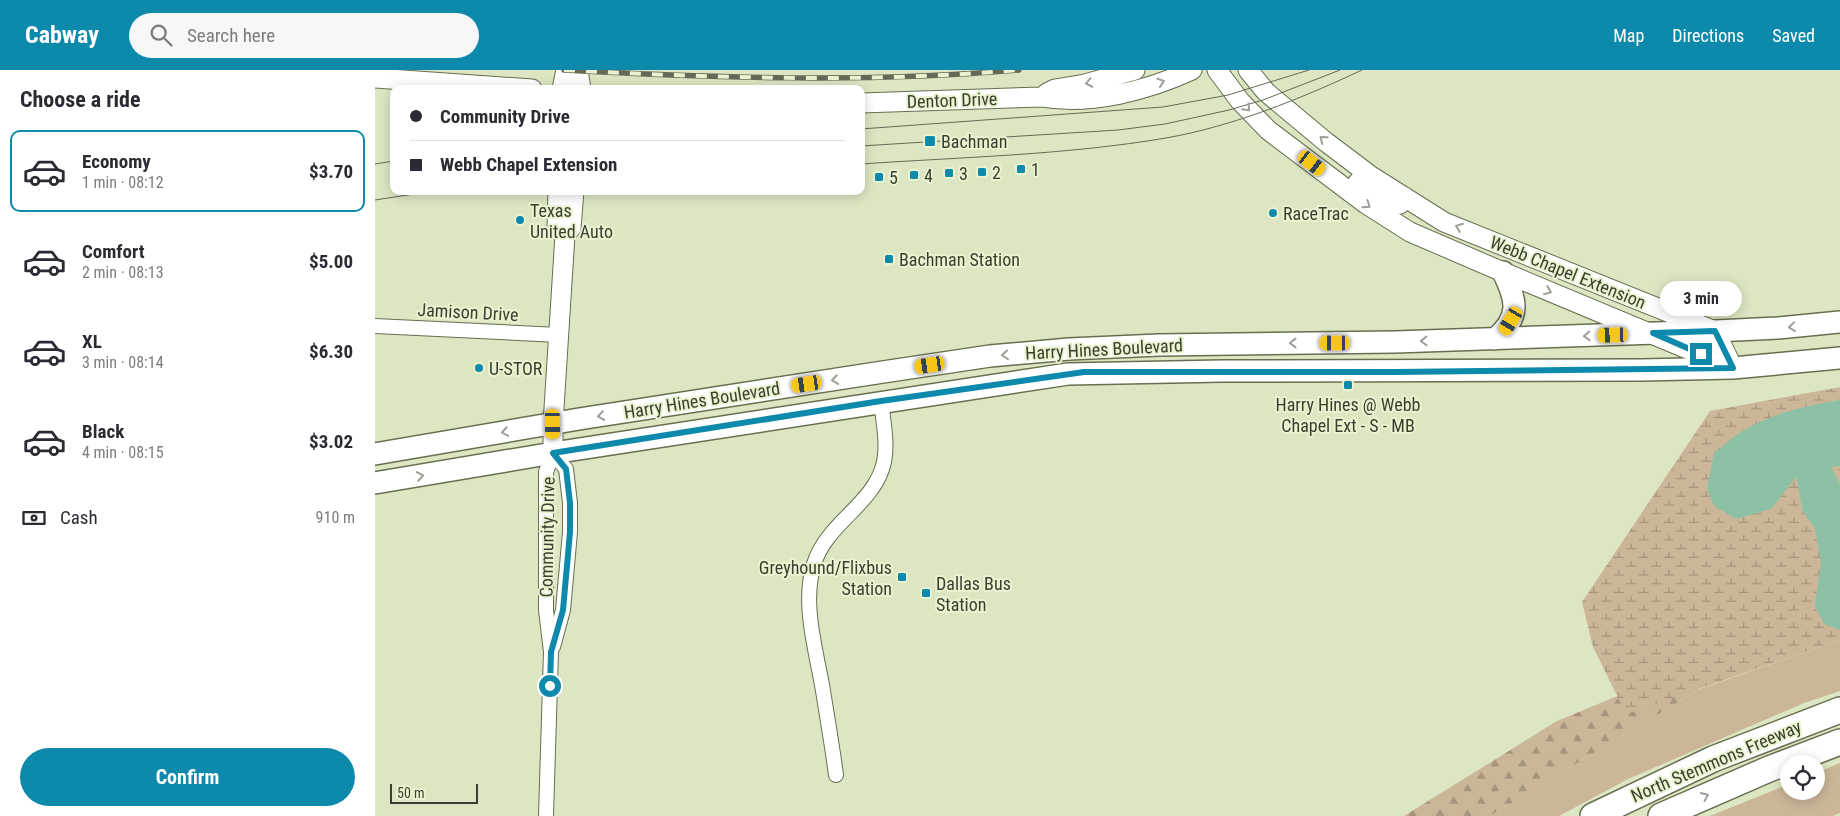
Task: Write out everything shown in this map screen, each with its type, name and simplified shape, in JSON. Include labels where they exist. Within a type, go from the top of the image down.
[{"type":"highway","name":"North Stemmons Freeway","points":[[1593,816],[1713,759],[1840,710]]},
{"type":"highway","name":"North Stemmons Freeway","points":[[1661,816],[1769,768],[1840,742]]},
{"type":"main road","points":[[563,85],[566,70]]},
{"type":"main road","points":[[579,70],[581,85]]},
{"type":"main road","name":"Denton Drive","points":[[1042,97],[1055,89],[1085,84],[1135,70]]},
{"type":"main road","name":"Denton Drive","points":[[865,103],[1042,97],[1056,100],[1081,99],[1113,95],[1178,77],[1192,70]]},
{"type":"main road","name":"Webb Chapel Extension","points":[[1217,70],[1267,130],[1366,204],[1410,232],[1733,368]]},
{"type":"main road","name":"Webb Chapel Extension","points":[[1249,70],[1267,92],[1326,142],[1371,176],[1444,222],[1715,331]]},
{"type":"main road","points":[[375,78],[475,85]]},
{"type":"main road","points":[[1312,163],[1334,165],[1392,205],[1400,204],[1405,197]]},
{"type":"main road","name":"Community Drive","points":[[558,195],[557,228],[565,236]]},
{"type":"main road","name":"Community Drive","points":[[553,453],[553,424],[565,236],[571,228],[574,195]]},
{"type":"main road","points":[[1495,339],[1506,330],[1515,305],[1511,288],[1503,272]]},
{"type":"main road","name":"Harry Hines Boulevard","points":[[375,454],[553,424],[990,356],[1069,349],[1159,345],[1495,339],[1778,328],[1840,322]]},
{"type":"main road","points":[[1715,331],[1733,368]]},
{"type":"main road","points":[[1395,342],[1395,372]]},
{"type":"main road","points":[[1158,372],[1159,345]]},
{"type":"main road","name":"Harry Hines Boulevard","points":[[375,483],[881,401],[1068,374],[1733,368],[1840,358]]},
{"type":"main road","points":[[881,401],[883,372]]},
{"type":"street","name":"Jamison Drive","points":[[375,326],[559,336]]},
{"type":"street","points":[[836,775],[811,618],[810,581],[819,549],[828,535],[864,498],[880,476],[886,446],[881,401]]},
{"type":"street","name":"Community Drive","points":[[551,652],[563,610],[570,532],[570,503],[566,469],[553,453]]},
{"type":"street","name":"Community Drive","points":[[546,816],[551,652],[545,610],[546,472],[553,453]]},
{"type":"green space","points":[[1840,387],[1840,640],[1626,714],[1593,647],[1582,602],[1710,411]]},
{"type":"green space","points":[[1840,640],[1840,691],[1804,703],[1628,779],[1559,816],[1490,816],[1700,689]]},
{"type":"green space","points":[[1695,664],[1700,689],[1490,816],[1404,816],[1557,721]]},
{"type":"green space","points":[[1840,763],[1840,813],[1833,816],[1710,816],[1780,788],[1780,800],[1825,800],[1825,769]]},
{"type":"shaded area","points":[[1840,400],[1840,466],[1831,467],[1840,484],[1840,630],[1824,624],[1815,606],[1821,563],[1815,528],[1803,512],[1796,477],[1771,509],[1736,519],[1714,506],[1707,488],[1714,453],[1741,432],[1753,425],[1789,411]]},
{"type":"tram line","points":[[865,129],[1163,107],[1228,95],[1309,70]]},
{"type":"tram line","points":[[865,146],[1118,130],[1165,124],[1229,110],[1263,100],[1340,70]]},
{"type":"tram line","points":[[865,164],[1052,152],[1166,138],[1242,119],[1315,91],[1362,70]]},
{"type":"tram line","points":[[375,164],[390,162]]},
{"type":"tram line","points":[[375,200],[408,195]]},
{"type":"railway","points":[[564,70],[791,78],[905,77],[1019,70]]},
{"type":"place","name":"Bachman","points":[[930,141]]},
{"type":"place","name":"1","points":[[1021,169]]},
{"type":"place","name":"2","points":[[982,172]]},
{"type":"place","name":"3","points":[[949,173]]},
{"type":"place","name":"4","points":[[914,175]]},
{"type":"place","name":"5","points":[[879,177]]},
{"type":"place","name":"RaceTrac","points":[[1273,213]]},
{"type":"place","name":"Texas United Auto","points":[[520,220]]},
{"type":"place","name":"Bachman Station","points":[[889,259]]},
{"type":"place","name":"U-STOR","points":[[479,368]]},
{"type":"place","name":"Harry Hines @ Webb Chapel Ext - S - MB","points":[[1348,385]]},
{"type":"place","name":"Greyhound/Flixbus Station","points":[[902,577]]},
{"type":"place","name":"Dallas Bus Station","points":[[926,593]]},
{"type":"route","points":[[550,686],[551,652],[563,610],[570,532],[567,473],[553,453],[881,401],[1084,372],[1395,372],[1733,368],[1715,331],[1653,333],[1701,354]]}]
